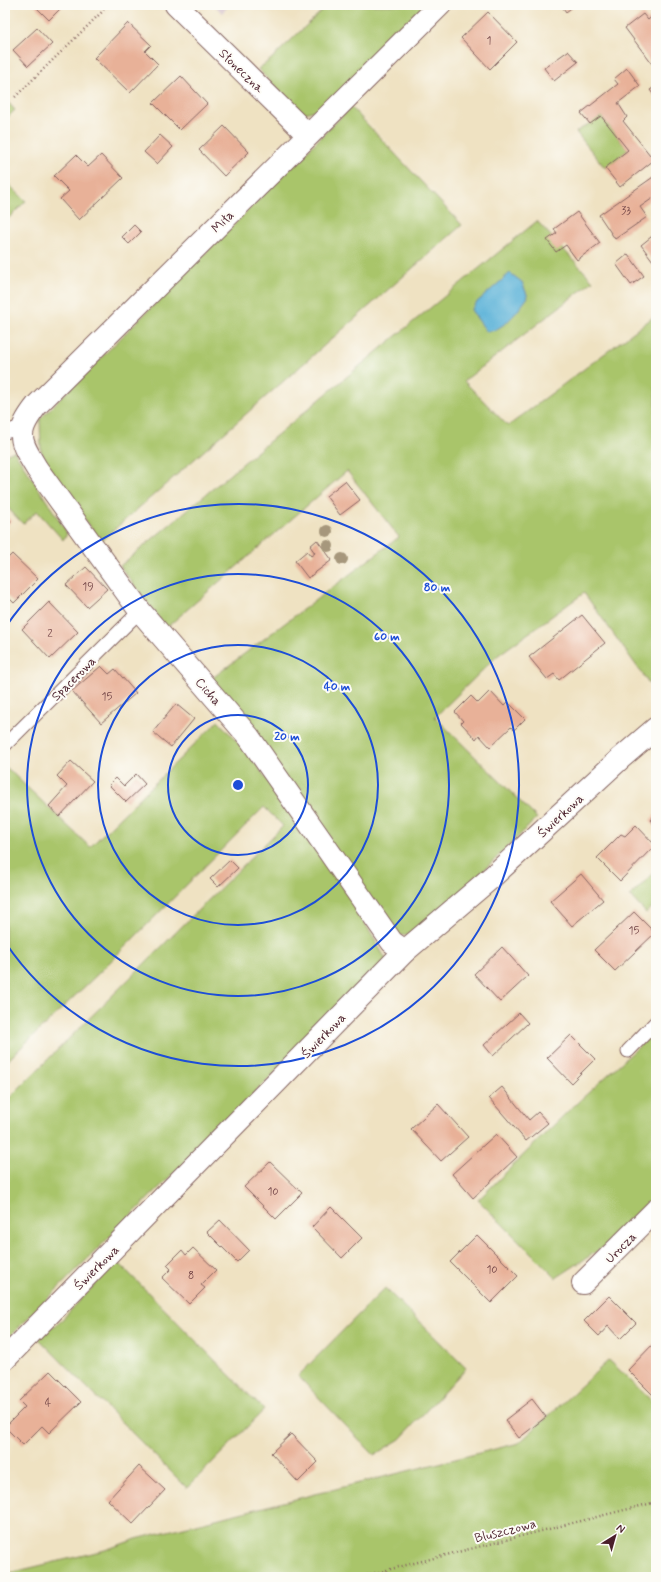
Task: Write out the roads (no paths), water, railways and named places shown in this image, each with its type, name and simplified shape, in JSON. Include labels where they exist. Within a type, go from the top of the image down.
[{"type":"street","name":"Miła","points":[[14,430],[37,405],[440,5]]},
{"type":"street","name":"Słoneczna","points":[[183,7],[308,135]]},
{"type":"street","name":"Cicha","points":[[14,430],[22,439],[26,451],[37,469],[140,611],[249,737],[392,942],[404,951]]},
{"type":"street","name":"Świerkowa","points":[[5,1359],[404,951],[492,877],[621,758],[656,728]]},
{"type":"street","name":"Urocza","points":[[583,1283],[656,1210]]},
{"type":"lane","name":"Spacerowa","points":[[5,745],[140,611]]},
{"type":"lane","points":[[628,1051],[656,1022]]},
{"type":"water","points":[[510,273],[522,282],[528,297],[505,324],[487,332],[471,310],[476,303]]}]
